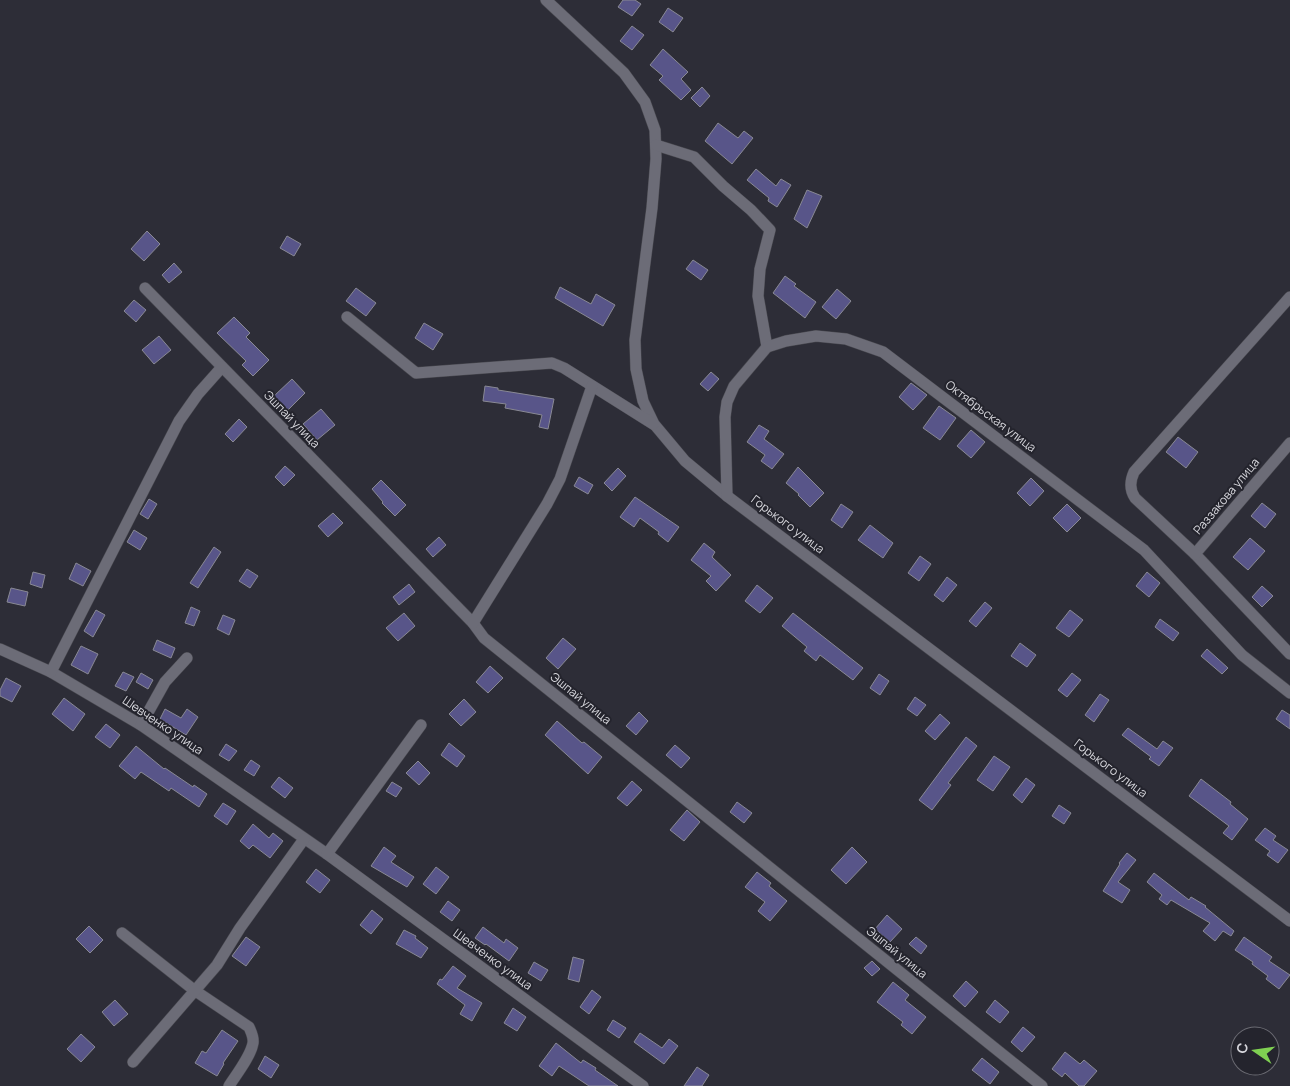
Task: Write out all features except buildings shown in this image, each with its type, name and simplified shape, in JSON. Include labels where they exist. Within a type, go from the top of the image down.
[{"type":"street","name":"Горького улица","points":[[546,0],[624,73],[645,102],[655,130],[656,145],[652,208],[635,340],[636,369],[644,401],[654,424],[686,461],[727,496],[1290,921]]},
{"type":"street","points":[[656,145],[694,157],[722,186],[752,210],[770,230],[760,269],[758,296],[767,347],[734,386],[727,402],[725,417],[727,496]]},
{"type":"street","name":"Эшпай улица","points":[[144,288],[473,623],[484,638],[1042,1086]]},
{"type":"street","points":[[1195,554],[1135,498],[1130,487],[1132,477],[1134,472],[1290,297]]},
{"type":"street","points":[[347,317],[416,373],[552,363],[564,368],[654,424]]},
{"type":"street","name":"Октябрьская улица","points":[[767,347],[786,341],[816,336],[846,339],[883,352],[1144,550],[1242,655],[1290,693]]},
{"type":"street","points":[[51,672],[180,421],[198,394],[222,367]]},
{"type":"street","points":[[473,623],[547,504],[560,479],[592,386]]},
{"type":"street","name":"Раззакова улица","points":[[1290,443],[1195,554],[1290,654]]},
{"type":"street","name":"Шевченко улица","points":[[0,649],[51,672],[140,725],[327,854],[643,1086]]},
{"type":"street","points":[[140,725],[165,682],[187,658]]},
{"type":"street","points":[[327,854],[421,725]]},
{"type":"street","points":[[133,1062],[217,965],[240,928],[304,839]]},
{"type":"street","points":[[122,933],[194,990],[249,1027],[253,1035],[250,1051],[229,1086]]}]
